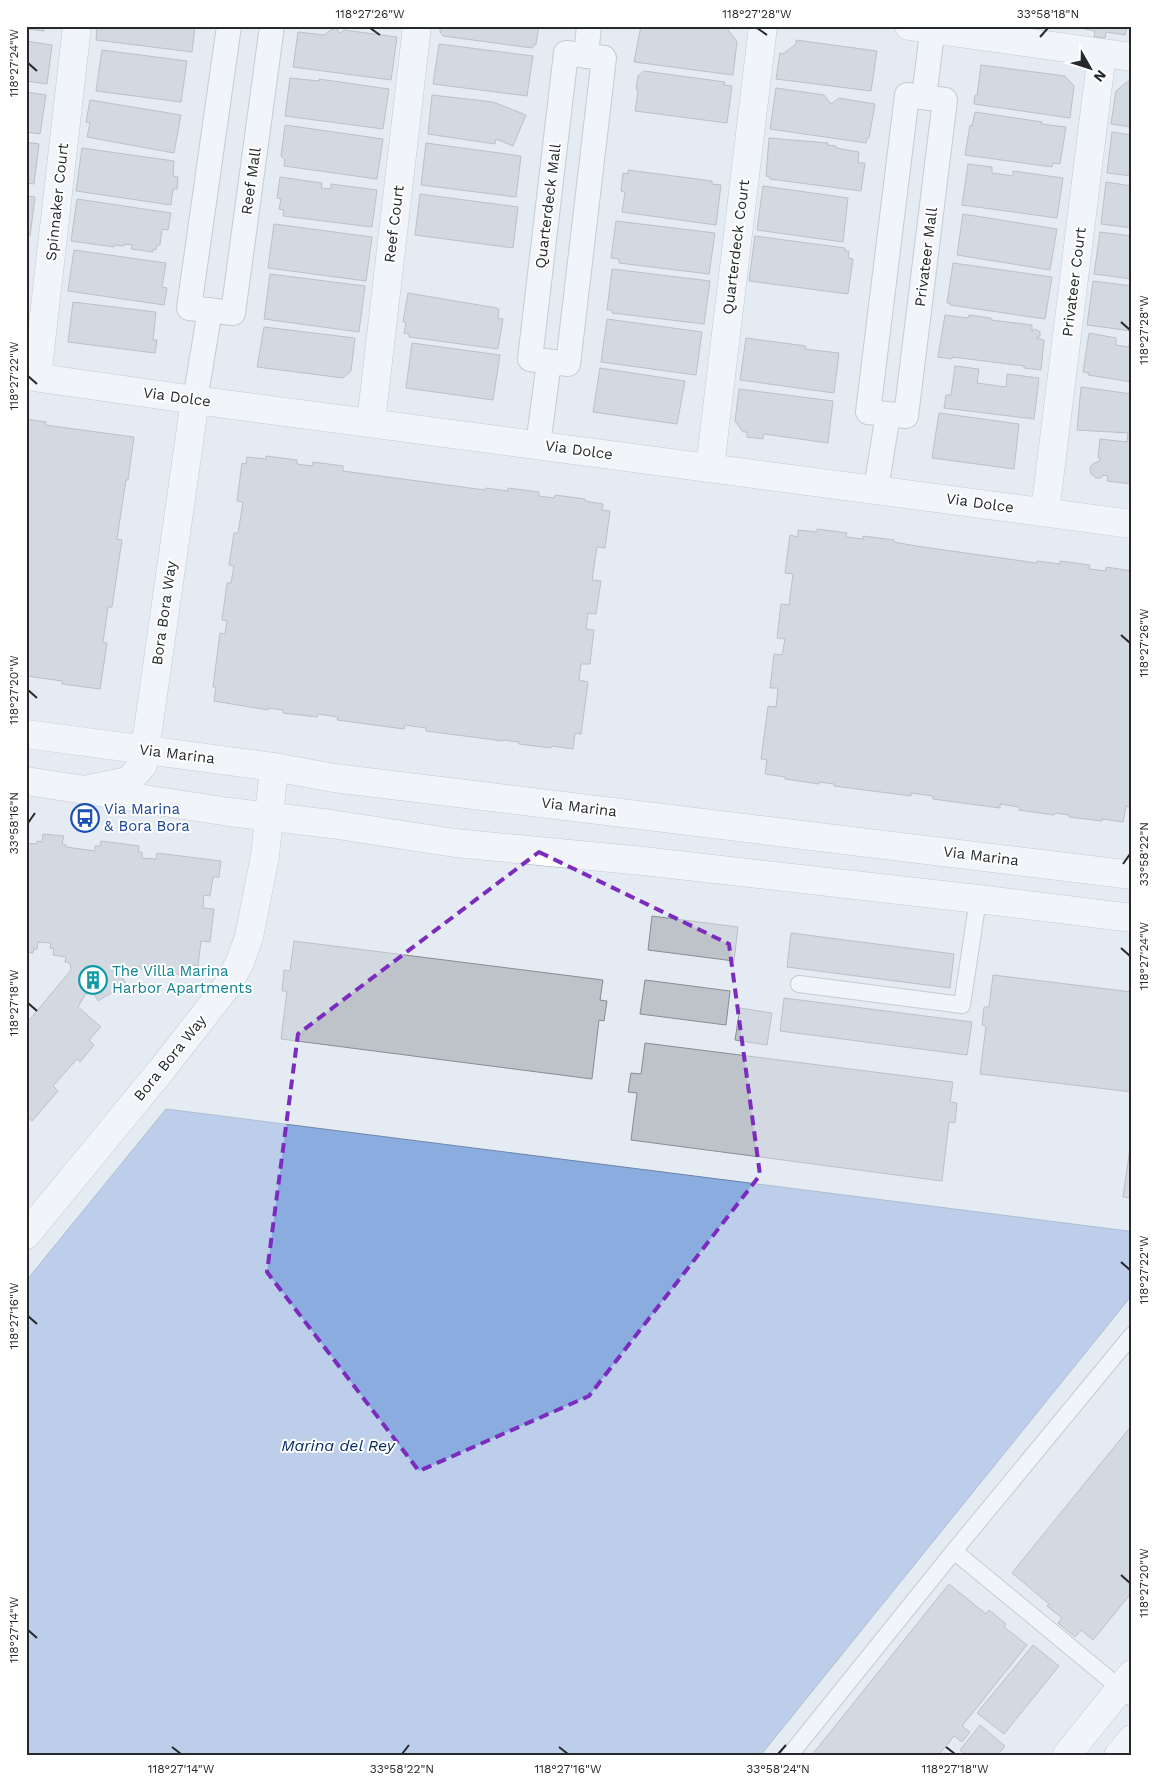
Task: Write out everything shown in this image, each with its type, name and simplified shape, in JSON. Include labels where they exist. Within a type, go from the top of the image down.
[{"type":"street","name":"Spinnaker Court","points":[[32,377],[77,26]]},
{"type":"street","name":"Reef Mall","points":[[229,26],[189,308],[233,313],[272,26]]},
{"type":"street","name":"Reef Court","points":[[371,422],[417,26]]},
{"type":"street","points":[[538,445],[550,362],[568,364],[604,58],[586,56],[589,26]]},
{"type":"street","name":"Quarterdeck Court","points":[[710,467],[763,26]]},
{"type":"street","points":[[876,489],[888,414],[868,412],[907,95],[924,97],[925,27],[1132,57]]},
{"type":"street","name":"Privateer Court","points":[[1045,512],[1102,53]]},
{"type":"street","name":"Quarterdeck Mall","points":[[550,362],[530,360],[566,54],[586,56]]},
{"type":"street","name":"Privateer Mall","points":[[888,414],[906,416],[945,100],[924,97]]},
{"type":"street","points":[[195,400],[210,310]]},
{"type":"street","name":"Via Dolce","points":[[32,377],[1132,524]]},
{"type":"street","name":"Bora Bora Way","points":[[89,789],[128,781],[143,765],[195,400]]},
{"type":"street","name":"Via Marina","points":[[26,734],[274,766],[344,779],[1132,874]]},
{"type":"street","name":"Bora Bora Way","points":[[26,1235],[227,986],[240,962],[249,937],[265,856],[274,766]]},
{"type":"street","points":[[26,781],[89,789],[229,812],[331,824],[455,843],[643,861],[1132,918]]},
{"type":"street","points":[[1066,1756],[1128,1687]]},
{"type":"street","points":[[1118,1756],[1132,1739]]},
{"type":"lane","points":[[799,984],[962,1005],[978,899]]},
{"type":"lane","points":[[789,1756],[954,1551],[1132,1335]]},
{"type":"lane","points":[[954,1551],[1128,1687]]},
{"type":"highlighted area","points":[[539,852],[729,944],[760,1175],[589,1396],[419,1471],[267,1272],[298,1034]]},
{"type":"water","name":"Marina del Rey","points":[[166,1109],[1128,1231],[1132,1239],[1132,1295],[760,1756],[26,1756],[26,1281]]},
{"type":"building","points":[[26,26],[44,26],[44,31],[26,29]]},
{"type":"building","points":[[97,26],[195,26],[192,52],[96,40]]},
{"type":"building","points":[[440,26],[539,26],[536,44],[532,48],[443,36],[440,32]]},
{"type":"building","points":[[641,26],[711,26],[727,28],[737,42],[733,75],[634,62]]},
{"type":"building","points":[[1081,26],[1127,26],[1125,35],[1106,32],[1105,38],[1094,37],[1095,31],[1081,28]]},
{"type":"building","points":[[335,27],[340,33],[344,30],[397,37],[391,80],[293,67],[298,32],[324,35]]},
{"type":"building","points":[[796,40],[877,51],[871,91],[776,79],[780,53],[783,54],[796,44]]},
{"type":"building","points":[[26,41],[52,45],[47,84],[26,81]]},
{"type":"building","points":[[439,44],[533,56],[527,96],[433,84]]},
{"type":"building","points":[[102,50],[187,61],[181,102],[96,91]]},
{"type":"building","points":[[981,65],[1065,76],[1074,86],[1070,118],[974,104],[975,95],[977,96]]},
{"type":"building","points":[[644,71],[725,82],[724,85],[732,86],[727,123],[635,111],[638,76]]},
{"type":"building","points":[[290,78],[319,81],[319,79],[389,89],[383,129],[285,116]]},
{"type":"building","points":[[1128,81],[1132,82],[1132,127],[1111,124],[1116,91]]},
{"type":"building","points":[[776,88],[824,95],[831,104],[839,98],[875,104],[869,138],[867,138],[866,143],[770,129]]},
{"type":"building","points":[[26,92],[46,95],[40,134],[26,132]]},
{"type":"building","points":[[432,95],[493,102],[526,115],[513,146],[496,139],[495,144],[428,134]]},
{"type":"building","points":[[90,100],[181,115],[174,153],[87,137],[90,123],[86,122]]},
{"type":"building","points":[[975,112],[1066,127],[1060,164],[1053,163],[1052,167],[965,155],[970,125],[972,126]]},
{"type":"building","points":[[285,125],[383,139],[377,179],[284,166],[285,160],[281,156]]},
{"type":"building","points":[[1112,132],[1132,135],[1132,176],[1107,173]]},
{"type":"building","points":[[769,138],[828,143],[828,145],[836,146],[836,148],[859,152],[858,163],[865,163],[861,191],[770,179],[770,177],[766,176]]},
{"type":"building","points":[[26,142],[39,144],[34,184],[26,183]]},
{"type":"building","points":[[426,143],[521,156],[516,197],[421,185]]},
{"type":"building","points":[[82,148],[174,161],[173,176],[178,177],[177,189],[173,189],[171,205],[76,191]]},
{"type":"building","points":[[968,164],[992,167],[992,173],[1013,176],[1013,171],[1063,178],[1057,218],[962,205]]},
{"type":"building","points":[[628,170],[712,181],[712,184],[721,185],[716,225],[622,212],[625,192],[621,191],[623,173],[628,174]]},
{"type":"building","points":[[280,177],[322,183],[321,188],[331,189],[331,184],[377,190],[372,227],[283,216],[284,210],[279,209],[281,199],[277,198]]},
{"type":"building","points":[[1106,182],[1132,186],[1132,228],[1101,224]]},
{"type":"building","points":[[763,186],[848,198],[843,242],[757,230]]},
{"type":"building","points":[[420,194],[518,207],[513,248],[415,235]]},
{"type":"building","points":[[26,196],[35,197],[30,236],[26,236]]},
{"type":"building","points":[[77,199],[171,213],[168,230],[162,229],[160,245],[157,245],[156,250],[153,249],[153,252],[131,249],[132,245],[114,245],[114,247],[71,241]]},
{"type":"building","points":[[963,214],[1057,229],[1050,270],[957,255]]},
{"type":"building","points":[[616,221],[715,233],[709,274],[619,263],[619,259],[611,258]]},
{"type":"building","points":[[274,224],[372,237],[366,281],[268,268]]},
{"type":"building","points":[[1100,232],[1132,236],[1132,279],[1094,274]]},
{"type":"building","points":[[755,236],[845,248],[845,251],[849,251],[848,258],[853,259],[848,294],[749,281]]},
{"type":"building","points":[[74,250],[166,263],[162,287],[167,288],[164,305],[68,291]]},
{"type":"building","points":[[953,263],[1052,277],[1045,319],[950,305],[950,303],[947,303]]},
{"type":"building","points":[[612,269],[710,281],[704,324],[612,313],[612,310],[607,310]]},
{"type":"building","points":[[270,274],[365,286],[359,332],[264,319]]},
{"type":"building","points":[[1093,281],[1132,286],[1132,331],[1087,325]]},
{"type":"building","points":[[408,293],[499,309],[498,318],[503,319],[498,349],[409,337],[409,334],[404,333],[406,322],[403,322]]},
{"type":"building","points":[[73,302],[156,312],[153,340],[157,340],[155,353],[68,342]]},
{"type":"building","points":[[945,315],[968,318],[969,315],[1032,325],[1032,331],[1035,329],[1040,332],[1040,336],[1036,338],[1044,340],[1041,370],[1024,368],[1024,366],[938,357]]},
{"type":"building","points":[[607,319],[702,332],[696,375],[601,362]]},
{"type":"building","points":[[264,327],[355,338],[351,371],[343,378],[257,367]]},
{"type":"building","points":[[1089,333],[1116,338],[1116,345],[1129,347],[1130,339],[1132,339],[1132,382],[1088,375],[1089,373],[1083,372]]},
{"type":"building","points":[[746,338],[806,346],[805,349],[839,353],[834,393],[740,380]]},
{"type":"building","points":[[412,343],[500,355],[493,400],[406,388]]},
{"type":"building","points":[[955,366],[979,369],[977,383],[1006,387],[1007,374],[1039,378],[1034,419],[944,408],[946,395],[951,395]]},
{"type":"building","points":[[600,368],[685,381],[677,424],[593,412]]},
{"type":"building","points":[[1081,387],[1132,394],[1132,484],[1107,481],[1108,476],[1103,475],[1101,478],[1096,478],[1091,474],[1090,467],[1094,463],[1099,462],[1100,439],[1127,442],[1128,433],[1077,430]]},
{"type":"building","points":[[739,389],[833,401],[828,443],[764,434],[763,439],[747,437],[747,432],[743,432],[735,421]]},
{"type":"building","points":[[939,413],[1019,424],[1014,469],[932,458]]},
{"type":"building","points":[[26,419],[46,422],[45,425],[134,437],[117,539],[122,540],[112,607],[108,607],[103,642],[107,643],[100,689],[62,684],[62,681],[26,676]]},
{"type":"building","points":[[266,456],[297,460],[297,464],[312,466],[313,462],[343,466],[343,471],[485,490],[486,488],[508,491],[508,488],[539,492],[539,496],[554,498],[555,495],[585,499],[585,501],[603,504],[602,510],[610,511],[605,548],[597,547],[592,580],[601,581],[596,614],[588,613],[586,629],[594,630],[590,664],[581,664],[579,680],[588,682],[581,734],[575,733],[573,749],[552,746],[551,748],[519,744],[519,742],[426,731],[426,728],[405,725],[404,729],[337,720],[338,717],[318,714],[317,717],[283,713],[283,710],[268,708],[268,710],[214,701],[216,687],[213,687],[220,633],[225,634],[227,621],[222,620],[227,583],[231,583],[234,566],[229,565],[234,533],[238,533],[243,502],[237,501],[242,463],[246,464],[247,457],[266,459]]},
{"type":"building","points":[[817,529],[847,533],[846,537],[863,539],[863,536],[894,540],[894,542],[916,546],[1037,563],[1037,561],[1060,564],[1060,561],[1090,565],[1089,569],[1106,571],[1106,567],[1132,571],[1132,739],[1130,754],[1132,754],[1132,807],[1126,806],[1123,822],[1019,810],[1019,807],[1000,804],[1000,808],[933,799],[933,796],[911,793],[911,796],[834,786],[834,784],[819,782],[819,784],[765,774],[767,760],[761,759],[768,706],[776,707],[778,688],[770,688],[774,654],[782,655],[785,639],[777,638],[781,604],[789,605],[793,574],[785,573],[790,535],[798,537],[798,530],[817,532]]},
{"type":"building","name":"The Villa Marina Harbor Apartments","points":[[43,834],[64,836],[62,844],[66,845],[66,847],[95,851],[95,846],[100,846],[101,841],[139,846],[138,852],[142,852],[142,858],[156,859],[157,853],[221,861],[219,877],[213,877],[210,896],[204,895],[203,908],[214,909],[210,942],[201,941],[198,966],[192,965],[190,976],[141,969],[141,967],[134,966],[120,974],[126,984],[98,1001],[92,990],[85,995],[78,1007],[101,1027],[89,1040],[94,1045],[80,1062],[77,1059],[53,1086],[58,1091],[32,1121],[30,1118],[26,1122],[26,1024],[71,970],[70,963],[65,962],[66,957],[53,955],[54,949],[50,948],[51,943],[38,942],[37,949],[34,949],[33,953],[26,952],[26,843],[37,844],[37,841],[42,842]]},
{"type":"building","points":[[652,916],[738,927],[734,961],[648,950]]},
{"type":"building","points":[[791,933],[954,954],[950,988],[787,967]]},
{"type":"building","points":[[294,941],[603,980],[600,1000],[607,1001],[604,1021],[599,1020],[592,1079],[281,1039],[287,991],[282,991],[284,970],[290,971]]},
{"type":"building","points":[[993,975],[1132,992],[1132,1092],[980,1074],[986,1026],[982,1025],[984,1007],[989,1007]]},
{"type":"building","points":[[645,980],[730,991],[726,1025],[640,1014]]},
{"type":"building","points":[[784,998],[972,1022],[967,1055],[780,1031]]},
{"type":"building","points":[[740,1008],[772,1013],[767,1045],[735,1040]]},
{"type":"building","points":[[645,1043],[953,1082],[950,1102],[957,1103],[955,1123],[949,1122],[942,1181],[631,1140],[637,1093],[628,1092],[631,1073],[641,1074]]},
{"type":"building","points":[[1132,1134],[1132,1198],[1123,1197]]},
{"type":"building","points":[[1132,1425],[1132,1592],[1093,1640],[1081,1630],[1075,1637],[1058,1623],[1062,1618],[1047,1606],[1049,1604],[1012,1573]]},
{"type":"building","points":[[949,1584],[986,1614],[989,1610],[1006,1624],[1004,1627],[1027,1645],[962,1726],[970,1732],[962,1742],[954,1736],[938,1756],[811,1756]]},
{"type":"building","points":[[1033,1645],[1059,1666],[1004,1734],[977,1713]]},
{"type":"building","points":[[980,1725],[1005,1746],[997,1756],[967,1756],[960,1750]]},
{"type":"place","name":"Via Marina & Bora Bora","points":[[85,818]]},
{"type":"place","name":"The Villa Marina Harbor Apartments","points":[[93,980]]}]
